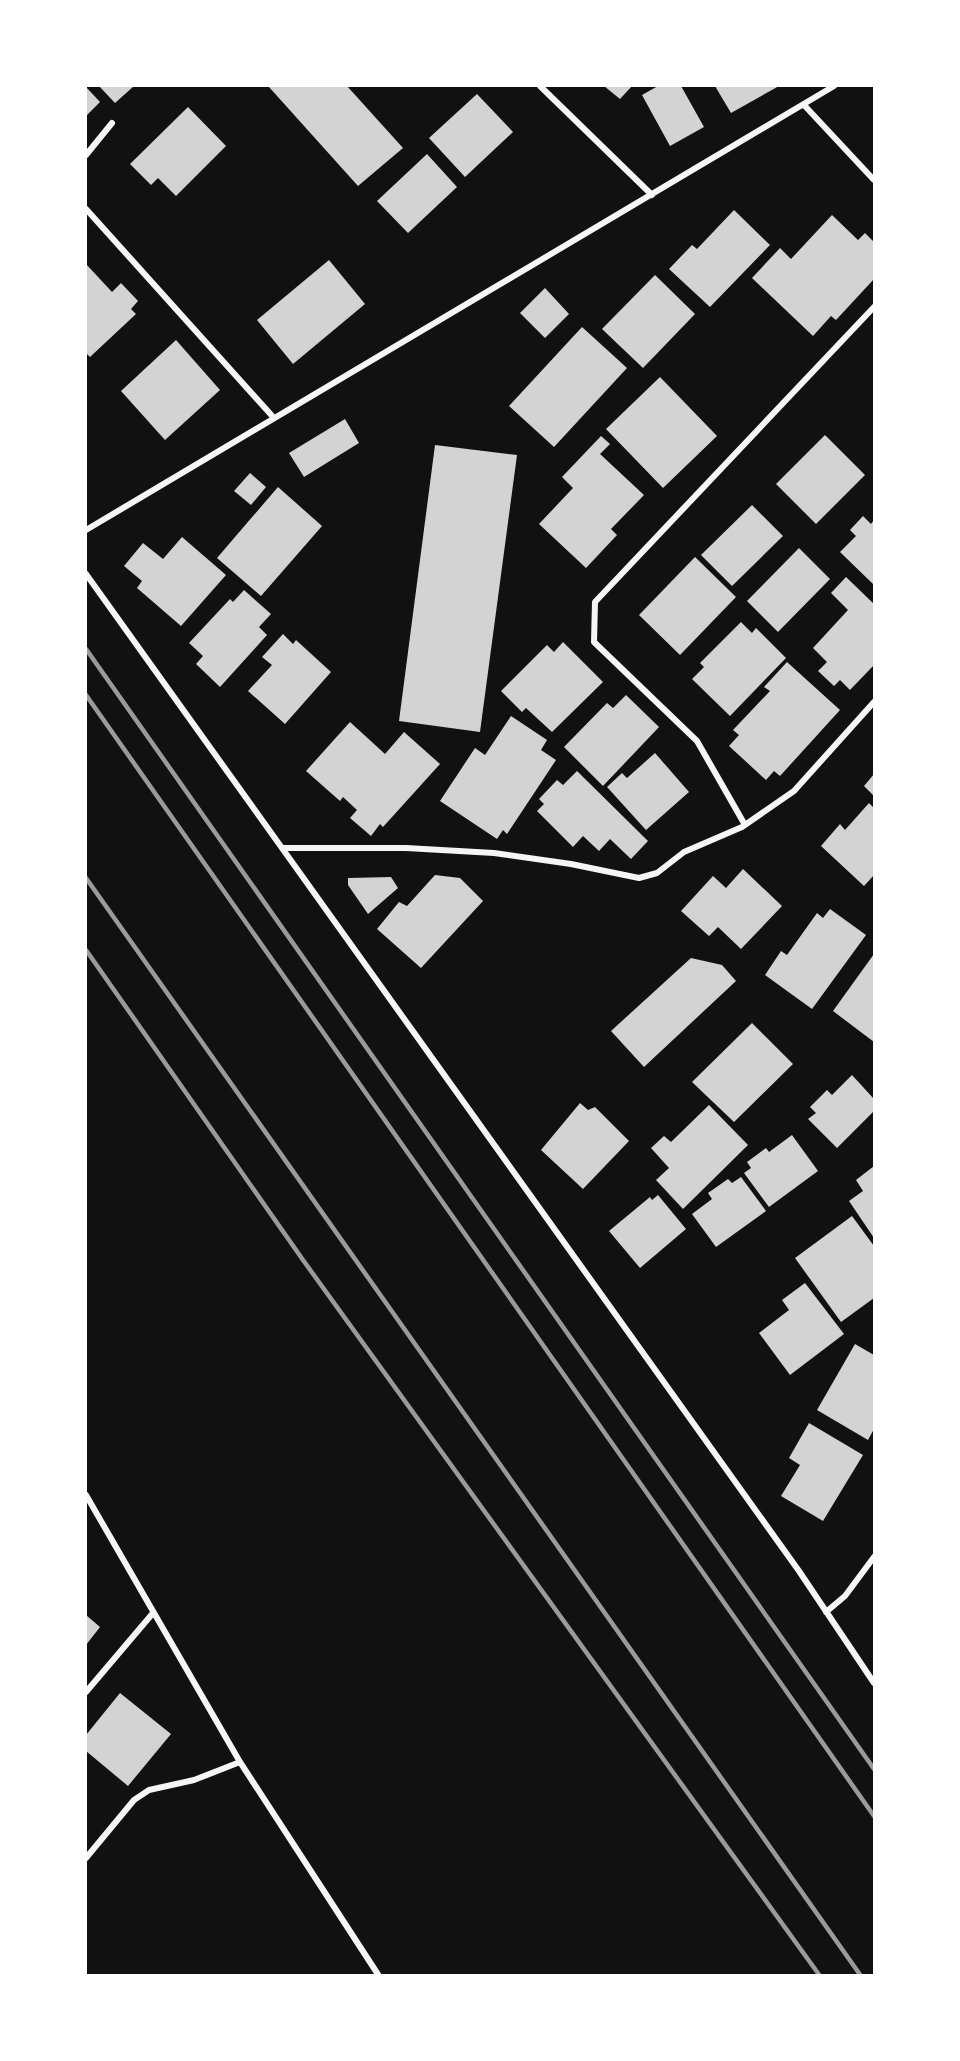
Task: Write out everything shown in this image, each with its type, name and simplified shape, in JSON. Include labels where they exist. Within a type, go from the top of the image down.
[{"type":"street","points":[[540,86],[652,195]]},
{"type":"street","points":[[86,530],[834,86]]},
{"type":"street","points":[[804,105],[874,180]]},
{"type":"street","points":[[86,155],[111,123]]},
{"type":"street","points":[[86,209],[274,418]]},
{"type":"street","points":[[745,825],[697,741],[594,642],[595,602],[874,307]]},
{"type":"street","points":[[86,574],[284,848],[874,1683]]},
{"type":"street","points":[[284,848],[406,848],[494,853],[571,864],[639,878],[657,873],[684,852],[745,825],[794,791],[874,702]]},
{"type":"street","points":[[86,1495],[240,1762],[379,1976]]},
{"type":"street","points":[[826,1612],[845,1596],[874,1557]]},
{"type":"street","points":[[86,1692],[153,1613]]},
{"type":"street","points":[[86,1858],[134,1800],[149,1790],[194,1780],[240,1762]]},
{"type":"building","points":[[99,86],[134,86],[115,103]]},
{"type":"building","points":[[347,86],[403,148],[358,186],[269,87]]},
{"type":"building","points":[[604,86],[632,86],[620,99]]},
{"type":"building","points":[[658,86],[681,86],[704,127],[670,146],[642,95]]},
{"type":"building","points":[[715,86],[779,86],[731,113]]},
{"type":"building","points":[[86,87],[100,102],[86,116]]},
{"type":"building","points":[[477,94],[513,132],[465,177],[429,138]]},
{"type":"building","points":[[188,107],[226,146],[176,196],[158,178],[151,185],[130,164]]},
{"type":"building","points":[[427,154],[457,187],[408,233],[377,201]]},
{"type":"building","points":[[734,210],[770,245],[710,307],[669,269],[692,245],[697,249]]},
{"type":"building","points":[[832,215],[858,240],[865,233],[874,242],[874,279],[836,320],[831,316],[813,336],[752,278],[780,248],[791,259]]},
{"type":"building","points":[[329,260],[365,304],[293,364],[257,320]]},
{"type":"building","points":[[86,264],[112,292],[121,283],[138,301],[131,309],[136,314],[90,357],[86,353]]},
{"type":"building","points":[[655,275],[695,314],[643,368],[602,329]]},
{"type":"building","points":[[545,288],[569,314],[545,338],[520,313]]},
{"type":"building","points":[[582,327],[627,368],[554,447],[509,406]]},
{"type":"building","points":[[176,340],[220,390],[165,440],[121,391]]},
{"type":"building","points":[[660,377],[717,436],[663,488],[606,429]]},
{"type":"building","points":[[345,419],[359,443],[304,477],[289,453]]},
{"type":"building","points":[[825,435],[865,475],[816,524],[776,484]]},
{"type":"building","points":[[601,436],[610,444],[600,454],[644,495],[611,529],[617,535],[586,568],[539,524],[573,488],[562,477]]},
{"type":"building","points":[[435,445],[517,455],[480,732],[399,721]]},
{"type":"building","points":[[250,473],[266,487],[251,505],[234,491]]},
{"type":"building","points":[[278,487],[322,526],[261,596],[217,558]]},
{"type":"building","points":[[752,505],[783,536],[732,586],[701,555]]},
{"type":"building","points":[[863,516],[871,524],[874,520],[874,585],[840,552],[856,536],[850,530]]},
{"type":"building","points":[[182,537],[226,575],[181,626],[137,588],[142,581],[124,566],[143,543],[163,559]]},
{"type":"building","points":[[799,548],[830,579],[778,632],[747,601]]},
{"type":"building","points":[[695,557],[736,597],[680,655],[639,615]]},
{"type":"building","points":[[846,577],[874,604],[874,665],[850,690],[840,680],[834,686],[818,671],[827,662],[813,648],[848,610],[831,593]]},
{"type":"building","points":[[244,590],[271,614],[259,627],[267,635],[220,687],[196,664],[203,656],[189,643],[230,599],[233,602]]},
{"type":"building","points":[[741,622],[752,633],[756,628],[786,658],[730,716],[692,679],[704,667],[700,663]]},
{"type":"building","points":[[283,634],[293,644],[296,640],[331,672],[285,724],[248,691],[272,665],[262,657]]},
{"type":"building","points":[[563,642],[603,682],[552,732],[526,708],[522,712],[501,691],[547,645],[554,652]]},
{"type":"building","points":[[787,662],[840,710],[780,776],[774,771],[766,780],[729,746],[739,735],[733,730],[770,691],[764,687]]},
{"type":"building","points":[[626,695],[659,727],[603,786],[564,747],[607,703],[613,708]]},
{"type":"building","points":[[511,716],[547,740],[541,750],[556,760],[507,834],[503,830],[497,839],[440,801],[475,748],[485,755]]},
{"type":"building","points":[[350,722],[385,754],[404,732],[440,764],[383,827],[380,824],[371,836],[350,818],[357,810],[343,797],[340,801],[306,771]]},
{"type":"building","points":[[655,753],[689,792],[646,830],[607,787],[622,773],[627,778]]},
{"type":"building","points":[[577,771],[648,841],[631,859],[610,839],[599,851],[583,836],[573,847],[537,811],[544,804],[539,799],[557,780],[563,785]]},
{"type":"building","points":[[874,774],[874,796],[864,786]]},
{"type":"building","points":[[869,803],[874,808],[874,875],[864,886],[821,846],[840,824],[845,830]]},
{"type":"building","points":[[743,869],[782,906],[741,949],[718,927],[709,936],[681,911],[713,876],[726,888]]},
{"type":"building","points":[[435,875],[460,878],[483,901],[421,968],[377,929],[399,902],[407,906]]},
{"type":"building","points":[[391,877],[398,888],[368,914],[348,885],[348,878]]},
{"type":"building","points":[[830,909],[866,935],[812,1009],[765,975],[781,951],[787,955],[817,913],[823,918]]},
{"type":"building","points":[[874,954],[874,1042],[833,1011]]},
{"type":"building","points":[[691,958],[722,965],[736,981],[644,1067],[611,1031]]},
{"type":"building","points":[[752,1023],[793,1064],[734,1122],[692,1082]]},
{"type":"building","points":[[852,1075],[874,1099],[874,1111],[837,1148],[808,1119],[816,1113],[810,1107],[827,1090],[832,1095]]},
{"type":"building","points":[[580,1103],[588,1110],[595,1107],[629,1141],[583,1189],[541,1150]]},
{"type":"building","points":[[709,1105],[748,1145],[683,1209],[656,1180],[669,1168],[651,1148],[664,1136],[671,1142]]},
{"type":"building","points":[[792,1135],[818,1171],[769,1207],[744,1173],[751,1168],[747,1162],[766,1148],[769,1152]]},
{"type":"building","points":[[874,1166],[874,1238],[849,1201],[863,1191],[856,1180]]},
{"type":"building","points":[[741,1177],[766,1211],[716,1247],[692,1214],[712,1199],[708,1193],[728,1179],[732,1183]]},
{"type":"building","points":[[658,1195],[686,1229],[640,1268],[609,1231],[650,1197],[652,1200]]},
{"type":"building","points":[[852,1216],[874,1246],[874,1298],[841,1322],[795,1258]]},
{"type":"building","points":[[805,1283],[844,1334],[790,1375],[759,1333],[789,1310],[782,1300]]},
{"type":"building","points":[[855,1344],[874,1355],[874,1429],[868,1440],[817,1410]]},
{"type":"building","points":[[809,1423],[863,1455],[823,1521],[781,1496],[800,1465],[789,1458]]},
{"type":"building","points":[[86,1615],[100,1627],[86,1645]]},
{"type":"building","points":[[120,1693],[171,1734],[128,1786],[86,1751],[86,1735]]},
{"type":"railway","points":[[86,649],[874,1769]]},
{"type":"railway","points":[[86,695],[874,1816]]},
{"type":"railway","points":[[86,878],[861,1976]]},
{"type":"railway","points":[[86,950],[303,1260],[820,1976]]}]
